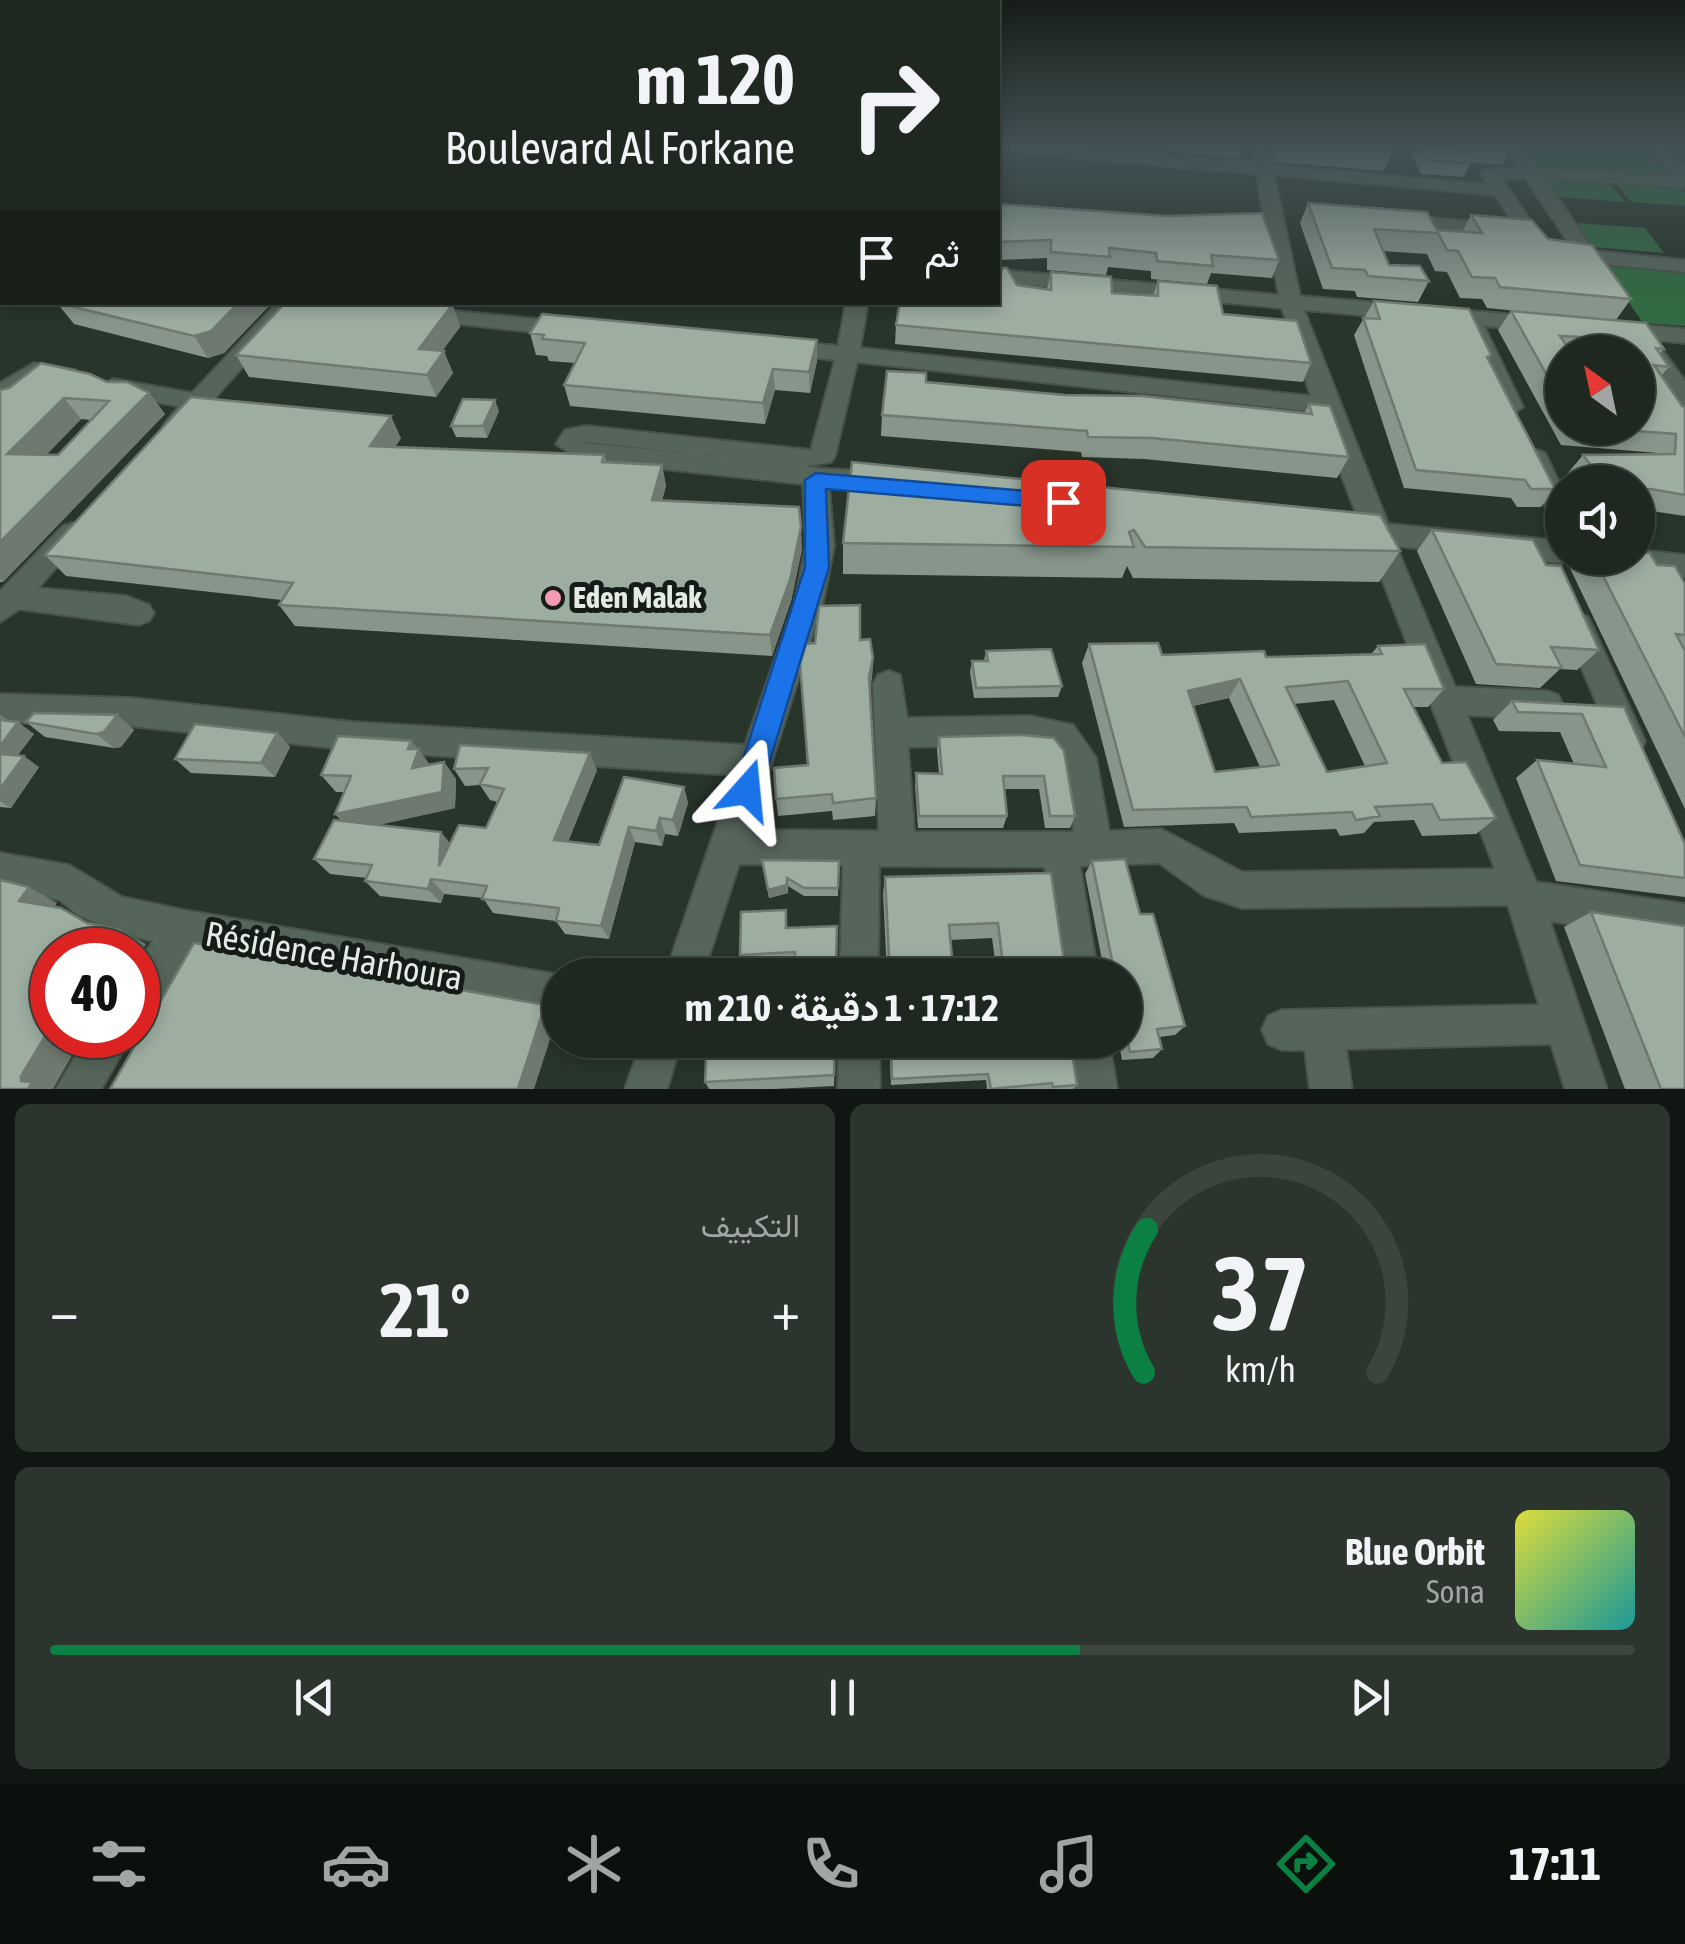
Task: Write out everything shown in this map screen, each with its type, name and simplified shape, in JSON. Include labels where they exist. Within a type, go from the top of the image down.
[{"type":"street","points":[[1277,197],[1283,212],[1291,302],[1326,405],[1357,522],[1443,700],[1522,893],[1586,1089]]},
{"type":"street","points":[[1502,197],[1542,252],[1685,266]]},
{"type":"street","points":[[1547,197],[1685,398]]},
{"type":"street","points":[[1370,219],[1524,231]]},
{"type":"street","points":[[1000,276],[1563,326]]},
{"type":"street","points":[[157,444],[287,305]]},
{"type":"street","points":[[547,327],[558,305]]},
{"type":"street","points":[[690,958],[817,567],[819,468],[839,400],[856,305]]},
{"type":"street","points":[[398,312],[584,330]]},
{"type":"street","points":[[1470,318],[1545,480]]},
{"type":"street","points":[[1600,329],[1685,336]]},
{"type":"street","points":[[753,345],[1326,405]]},
{"type":"street","points":[[0,394],[22,376],[41,369],[196,402],[234,406]]},
{"type":"street","points":[[819,468],[581,451],[568,444],[574,436],[586,434],[909,478]]},
{"type":"street","points":[[6,604],[91,514]]},
{"type":"street","points":[[1357,522],[1545,545]]},
{"type":"street","points":[[1676,596],[1660,558],[1685,550]]},
{"type":"street","points":[[1561,575],[1564,594],[1638,763]]},
{"type":"street","points":[[6,604],[126,608],[138,613]]},
{"type":"street","points":[[862,958],[892,733],[889,684]]},
{"type":"street","points":[[1443,700],[1615,709]]},
{"type":"street","points":[[0,708],[131,712],[352,736],[756,762]]},
{"type":"street","points":[[892,733],[1030,730],[1062,736],[1079,758],[1079,958]]},
{"type":"street","points":[[728,847],[1078,850],[1161,846],[1185,857],[1216,882],[1242,890],[1522,893],[1685,923]]},
{"type":"street","name":"Résidence Harhoura","points":[[0,871],[69,883],[91,902],[121,915],[182,929],[542,993]]},
{"type":"street","points":[[160,963],[182,929]]},
{"type":"street","points":[[1282,1030],[1565,1024]]},
{"type":"street","points":[[1323,1030],[1331,1089]]},
{"type":"street","points":[[76,1089],[97,1058]]},
{"type":"street","points":[[646,1089],[656,1058]]},
{"type":"street","points":[[859,1058],[859,1089]]},
{"type":"street","points":[[1091,1058],[1096,1089]]},
{"type":"green space","points":[[1559,197],[1621,197],[1625,202]]},
{"type":"green space","points":[[1627,197],[1685,197],[1685,206],[1631,202]]},
{"type":"green space","points":[[1576,223],[1645,228],[1664,253],[1593,247]]},
{"type":"green space","points":[[1599,259],[1685,266],[1685,326],[1643,323]]},
{"type":"building","points":[[1308,203],[1427,212],[1437,230],[1482,233],[1471,215],[1532,220],[1548,239],[1592,245],[1631,299],[1500,287],[1495,278],[1472,277],[1458,251],[1447,250],[1438,233],[1374,229],[1389,265],[1420,266],[1429,281],[1368,276],[1365,270],[1332,268]]},
{"type":"building","points":[[1000,204],[1167,216],[1262,213],[1279,260],[1211,255],[1213,266],[1157,261],[1156,253],[1109,248],[1110,257],[1051,252],[1051,240],[1000,242]]},
{"type":"building","points":[[1002,268],[1007,268],[1017,285],[1051,290],[1051,272],[1111,277],[1112,293],[1158,296],[1158,281],[1217,286],[1223,314],[1297,321],[1311,363],[896,325],[899,305],[1000,305]]},
{"type":"building","points":[[1374,301],[1469,309],[1491,355],[1487,357],[1545,470],[1545,489],[1531,489],[1525,480],[1416,470],[1363,318],[1380,319]]},
{"type":"building","points":[[65,305],[236,305],[211,331],[194,336]]},
{"type":"building","points":[[283,305],[452,305],[419,349],[444,351],[427,375],[236,355]]},
{"type":"building","points":[[1511,311],[1646,323],[1654,335],[1545,335],[1545,372]]},
{"type":"building","points":[[542,314],[817,340],[809,372],[773,369],[763,403],[564,385],[585,343],[542,339],[544,335],[530,333]]},
{"type":"building","points":[[1655,336],[1664,349],[1656,348],[1669,367],[1655,365]]},
{"type":"building","points":[[41,363],[107,382],[127,382],[149,393],[0,542],[0,390],[9,388]],"holes":[[[64,398],[109,401],[58,455],[7,454]]]},
{"type":"building","points":[[1655,366],[1685,407],[1685,495],[1655,490],[1655,465],[1591,465],[1583,455],[1675,454],[1676,434],[1655,432]]},
{"type":"building","points":[[887,371],[926,373],[926,382],[1065,395],[1142,396],[1312,414],[1309,404],[1330,406],[1349,457],[1152,438],[1088,437],[1087,431],[882,415]]},
{"type":"building","points":[[191,397],[391,416],[370,446],[604,455],[602,462],[662,465],[652,500],[799,507],[801,527],[790,580],[770,635],[279,605],[293,583],[45,555]]},
{"type":"building","points":[[463,399],[495,400],[483,426],[451,426]]},
{"type":"building","points":[[852,462],[1380,515],[1400,551],[1145,547],[1134,530],[1129,532],[1134,547],[843,543]]},
{"type":"building","points":[[1432,530],[1533,540],[1545,563],[1545,575],[1565,575],[1599,650],[1551,647],[1562,668],[1496,664]]},
{"type":"building","points":[[1655,562],[1675,566],[1685,584],[1685,635],[1676,634],[1685,651],[1685,737],[1603,575],[1655,575]]},
{"type":"building","points":[[860,605],[860,640],[870,639],[873,658],[869,677],[876,798],[833,803],[832,794],[776,799],[774,768],[808,765],[800,664],[806,644],[815,643],[819,606]]},
{"type":"building","points":[[1158,643],[1162,655],[1264,651],[1266,657],[1382,654],[1378,646],[1425,644],[1444,689],[1404,689],[1442,763],[1466,762],[1496,818],[1440,820],[1432,804],[1375,807],[1380,816],[1356,820],[1352,812],[1251,817],[1247,807],[1133,810],[1089,644]],"holes":[[[1240,679],[1279,765],[1215,772],[1188,691]],[[1348,681],[1387,763],[1327,772],[1286,687]]]},
{"type":"building","points":[[1051,649],[1062,686],[976,688],[972,661],[988,661],[986,651]]},
{"type":"building","points":[[1512,701],[1624,707],[1685,844],[1685,878],[1580,865],[1537,760],[1606,767],[1582,714],[1518,712]]},
{"type":"building","points":[[34,713],[117,715],[104,732],[96,734],[26,722]]},
{"type":"building","points":[[0,720],[18,722],[0,746]]},
{"type":"building","points":[[195,724],[277,733],[261,763],[175,759]]},
{"type":"building","points":[[338,736],[411,741],[408,749],[419,749],[412,768],[444,762],[442,792],[335,814],[351,776],[321,775]]},
{"type":"building","points":[[939,737],[1054,738],[1064,751],[1075,816],[1050,816],[1044,776],[1003,776],[1007,816],[919,816],[916,773],[942,774]]},
{"type":"building","points":[[460,745],[590,753],[554,840],[599,845],[624,777],[684,787],[673,820],[660,818],[656,831],[629,827],[601,926],[556,921],[559,908],[482,899],[487,886],[431,879],[428,889],[365,881],[372,865],[314,859],[334,820],[441,832],[439,866],[459,825],[486,828],[504,789],[480,784],[488,768],[454,769]]},
{"type":"building","points":[[0,754],[24,756],[0,789]]},
{"type":"building","points":[[1125,859],[1140,914],[1153,914],[1185,1026],[1157,1029],[1162,1049],[1142,1051],[1142,958],[1112,958],[1092,861]]},
{"type":"building","points":[[762,860],[839,861],[838,888],[804,888],[787,878],[787,885],[768,890]]},
{"type":"building","points":[[1051,873],[1064,958],[1002,958],[998,923],[949,925],[952,958],[889,958],[885,877]]},
{"type":"building","points":[[0,880],[29,887],[19,901],[61,908],[87,923],[111,928],[30,928],[32,1058],[21,1081],[32,1082],[28,1089],[0,1089]]},
{"type":"building","points":[[786,910],[786,928],[837,926],[836,958],[795,958],[795,952],[740,955],[741,912]]},
{"type":"building","points":[[1591,912],[1685,926],[1685,1089],[1661,1089]]},
{"type":"building","points":[[194,943],[542,1004],[542,1014],[518,1089],[110,1089],[128,1058],[160,1058],[160,1002]]},
{"type":"building","points":[[706,1058],[834,1058],[834,1075],[705,1082]]},
{"type":"building","points":[[891,1058],[1073,1058],[1077,1085],[1053,1087],[1052,1083],[991,1089],[988,1074],[892,1079]]},
{"type":"place","name":"Eden Malak","points":[[553,598]]},
{"type":"route","points":[[747,790],[817,567],[820,546],[816,480],[828,478],[1063,502]]}]
